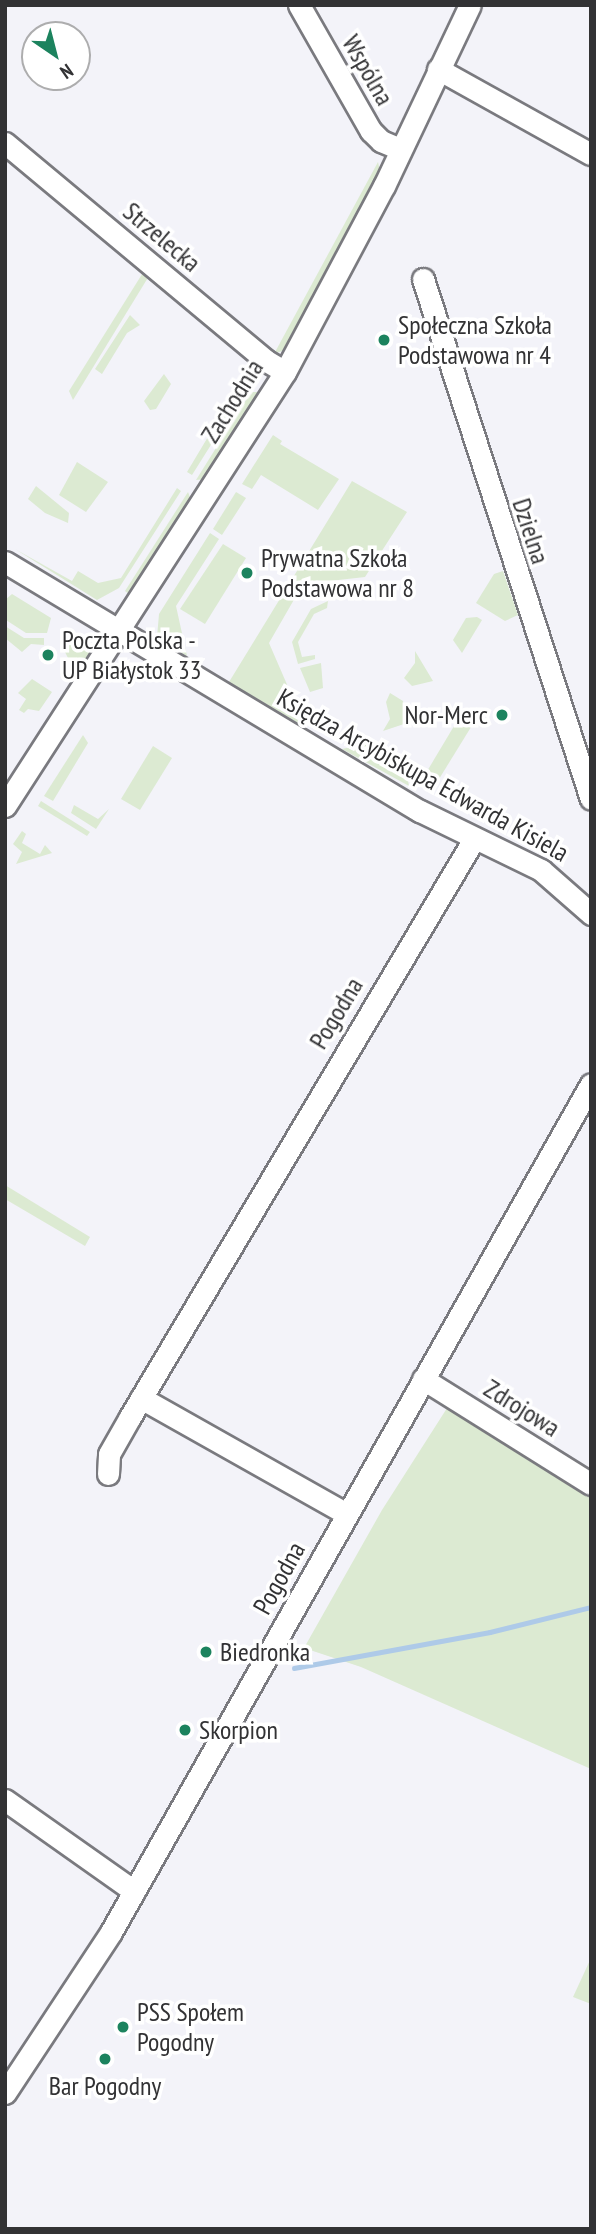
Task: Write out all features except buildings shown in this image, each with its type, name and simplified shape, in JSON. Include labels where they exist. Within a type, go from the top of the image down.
[{"type":"street","name":"Wspólna","points":[[299,5],[371,131],[381,141],[400,149]]},
{"type":"street","name":"Zachodnia","points":[[5,806],[285,372],[331,291],[470,5]]},
{"type":"street","points":[[438,69],[591,153]]},
{"type":"street","name":"Strzelecka","points":[[5,143],[265,360],[285,372]]},
{"type":"street","name":"Dzielna","points":[[423,279],[591,799]]},
{"type":"street","name":"Księdza Arcybiskupa Edwarda Kisiela","points":[[5,562],[313,749],[474,839],[560,882],[591,914]]},
{"type":"street","name":"Pogodna","points":[[108,1474],[109,1454],[141,1398],[474,839]]},
{"type":"street","name":"Pogodna","points":[[5,2094],[68,2002],[134,1891],[591,1084]]},
{"type":"street","name":"Zdrojowa","points":[[423,1379],[591,1484]]},
{"type":"street","points":[[141,1398],[347,1514]]},
{"type":"street","points":[[5,1800],[134,1891]]},
{"type":"green space","points":[[378,162],[380,171],[349,237],[285,350],[274,354]]},
{"type":"green space","points":[[144,271],[149,276],[73,400],[69,391]]},
{"type":"green space","points":[[130,315],[140,325],[127,333],[102,374],[95,369]]},
{"type":"green space","points":[[244,367],[255,370],[255,375],[192,475],[187,472],[245,375]]},
{"type":"green space","points":[[164,374],[171,384],[156,409],[150,410],[144,401]]},
{"type":"green space","points":[[251,392],[263,392],[206,479],[196,480]]},
{"type":"green space","points":[[273,435],[282,441],[280,444],[339,479],[318,510],[261,475],[252,489],[242,484]]},
{"type":"green space","points":[[77,462],[108,482],[86,512],[59,495]]},
{"type":"green space","points":[[352,481],[407,512],[365,577],[303,584],[269,643],[302,719],[300,724],[229,682]]},
{"type":"green space","points":[[36,486],[69,513],[68,523],[45,513],[28,499]]},
{"type":"green space","points":[[177,488],[181,491],[119,588],[97,600],[15,549],[72,581],[78,571],[98,583],[121,578]]},
{"type":"green space","points":[[188,492],[191,500],[133,597],[125,591]]},
{"type":"green space","points":[[236,492],[246,498],[222,535],[213,529]]},
{"type":"green space","points":[[210,533],[219,539],[176,606],[187,656],[157,637],[159,614]]},
{"type":"green space","points":[[223,544],[246,558],[205,624],[180,609]]},
{"type":"green space","points":[[503,571],[518,615],[505,621],[476,603],[494,574]]},
{"type":"green space","points":[[12,594],[51,618],[47,633],[26,633],[6,620],[5,600]]},
{"type":"green space","points":[[328,601],[327,608],[314,614],[298,642],[302,657],[315,655],[315,659],[298,664],[292,642],[311,609]]},
{"type":"green space","points":[[477,617],[482,620],[462,653],[453,640],[466,618]]},
{"type":"green space","points":[[5,626],[24,638],[44,638],[44,645],[31,644],[22,652],[5,638]]},
{"type":"green space","points":[[72,631],[93,648],[82,665],[73,668],[60,642]]},
{"type":"green space","points":[[415,651],[433,681],[412,686],[404,678],[415,663]]},
{"type":"green space","points":[[321,663],[323,688],[310,692],[300,668]]},
{"type":"green space","points":[[32,679],[52,692],[39,711],[28,709],[24,713],[19,710],[26,699],[18,693]]},
{"type":"green space","points":[[390,693],[403,701],[407,723],[383,731],[390,719],[386,702]]},
{"type":"green space","points":[[463,711],[476,719],[431,792],[425,790],[423,778]]},
{"type":"green space","points":[[83,735],[88,743],[53,801],[44,796]]},
{"type":"green space","points":[[364,744],[380,751],[380,761],[404,760],[409,786],[342,749]]},
{"type":"green space","points":[[153,746],[172,758],[140,810],[121,799]]},
{"type":"green space","points":[[41,801],[90,832],[87,836],[38,806]]},
{"type":"green space","points":[[74,805],[98,819],[109,809],[96,829],[71,813]]},
{"type":"green space","points":[[22,831],[26,834],[22,843],[40,854],[45,845],[52,853],[16,864],[22,852],[13,844]]},
{"type":"green space","points":[[5,1185],[90,1237],[85,1246],[5,1199]]},
{"type":"green space","points":[[449,1405],[591,1495],[591,1769],[361,1667],[304,1648],[382,1510]]},
{"type":"green space","points":[[591,1958],[591,2004],[573,1997]]},
{"type":"waterway","points":[[294,1668],[490,1632],[591,1607]]},
{"type":"place","name":"Społeczna Szkoła Podstawowa nr 4","points":[[384,340]]},
{"type":"place","name":"Prywatna Szkoła Podstawowa nr 8","points":[[247,573]]},
{"type":"place","name":"Poczta Polska - UP Białystok 33","points":[[48,655]]},
{"type":"place","name":"Nor-Merc","points":[[502,715]]},
{"type":"place","name":"Biedronka","points":[[206,1652]]},
{"type":"place","name":"Skorpion","points":[[185,1730]]},
{"type":"place","name":"PSS Społem Pogodny","points":[[123,2027]]},
{"type":"place","name":"Bar Pogodny","points":[[105,2059]]}]
